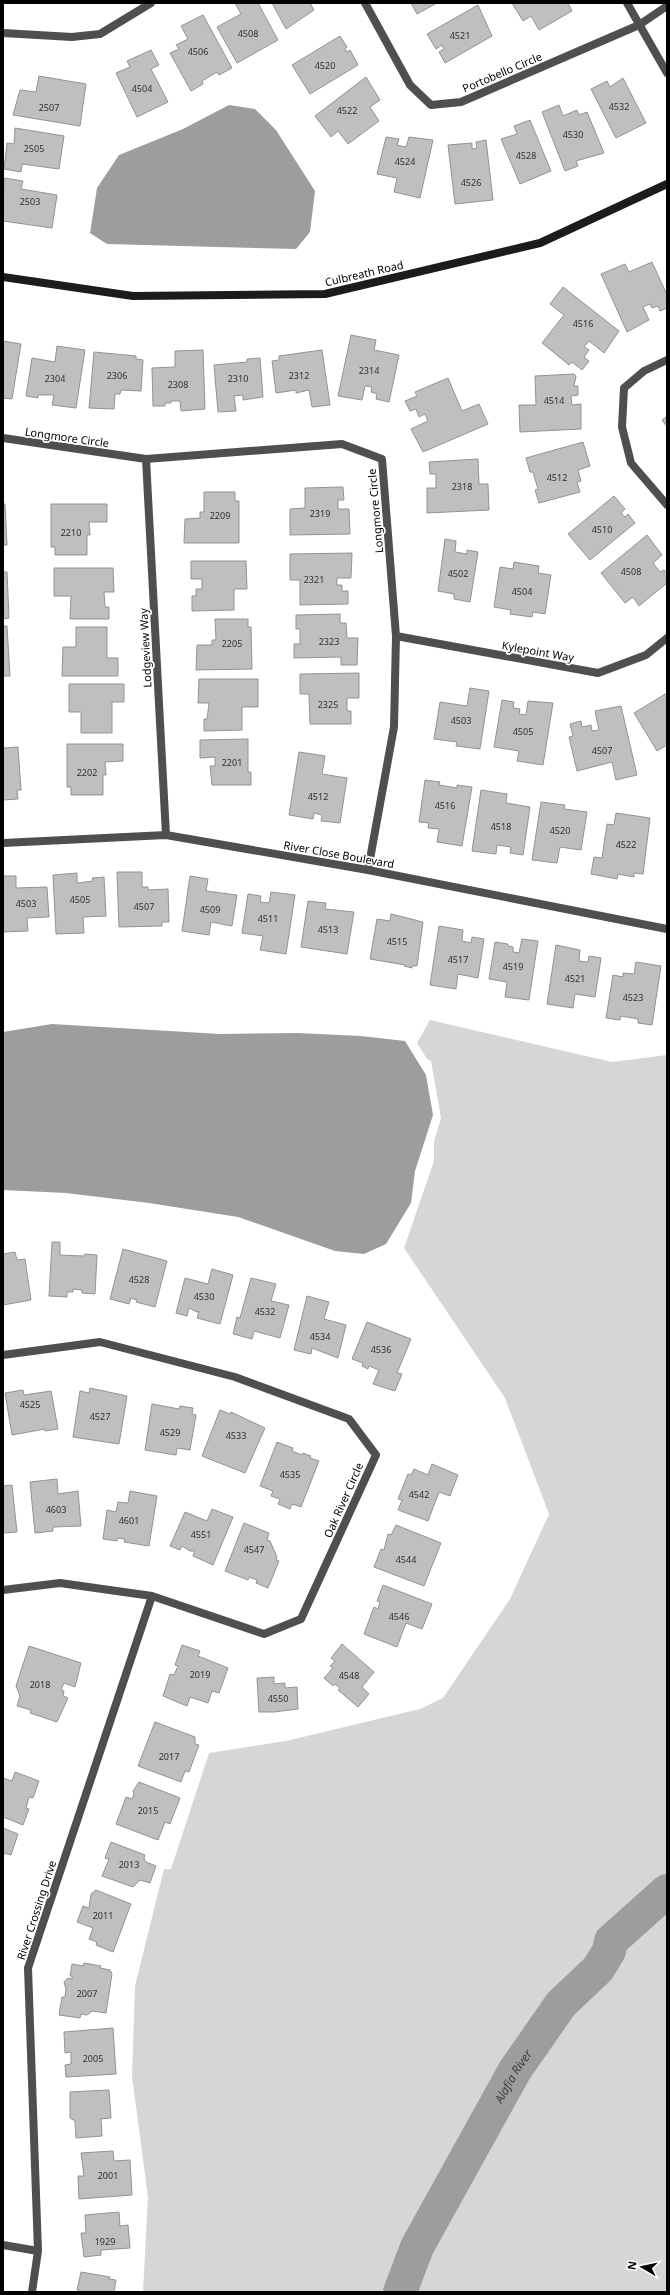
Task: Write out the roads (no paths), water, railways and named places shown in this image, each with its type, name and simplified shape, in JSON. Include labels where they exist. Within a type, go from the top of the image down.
[{"type":"street","points":[[3,33],[72,38],[100,34],[151,3]]},
{"type":"street","name":"Portobello Circle","points":[[365,3],[410,85],[431,105],[461,102],[639,25],[667,6]]},
{"type":"street","points":[[627,3],[667,73]]},
{"type":"street","name":"Culbreath Road","points":[[3,277],[133,296],[325,294],[540,243],[667,184]]},
{"type":"street","points":[[667,360],[644,371],[624,388],[622,427],[631,463],[667,505]]},
{"type":"street","name":"Longmore Circle","points":[[3,438],[146,459],[342,444],[382,459],[396,636],[394,727],[368,870]]},
{"type":"street","name":"Lodgeview Way","points":[[146,459],[166,835]]},
{"type":"street","name":"Kylepoint Way","points":[[396,636],[598,673],[646,654],[667,638]]},
{"type":"street","name":"River Close Boulevard","points":[[3,843],[166,835],[368,870],[667,929]]},
{"type":"street","name":"Oak River Circle","points":[[3,1355],[100,1342],[235,1378],[349,1419],[376,1455],[301,1619],[264,1634],[152,1596],[60,1584],[3,1590]]},
{"type":"street","name":"River Crossing Drive","points":[[32,2292],[38,2251],[28,1968],[152,1596]]},
{"type":"street","points":[[3,2245],[38,2251]]},
{"type":"waterway","name":"Alafia River","points":[[400,2292],[417,2247],[515,2070],[561,2004],[598,1969],[609,1951],[611,1941],[667,1891]]}]
